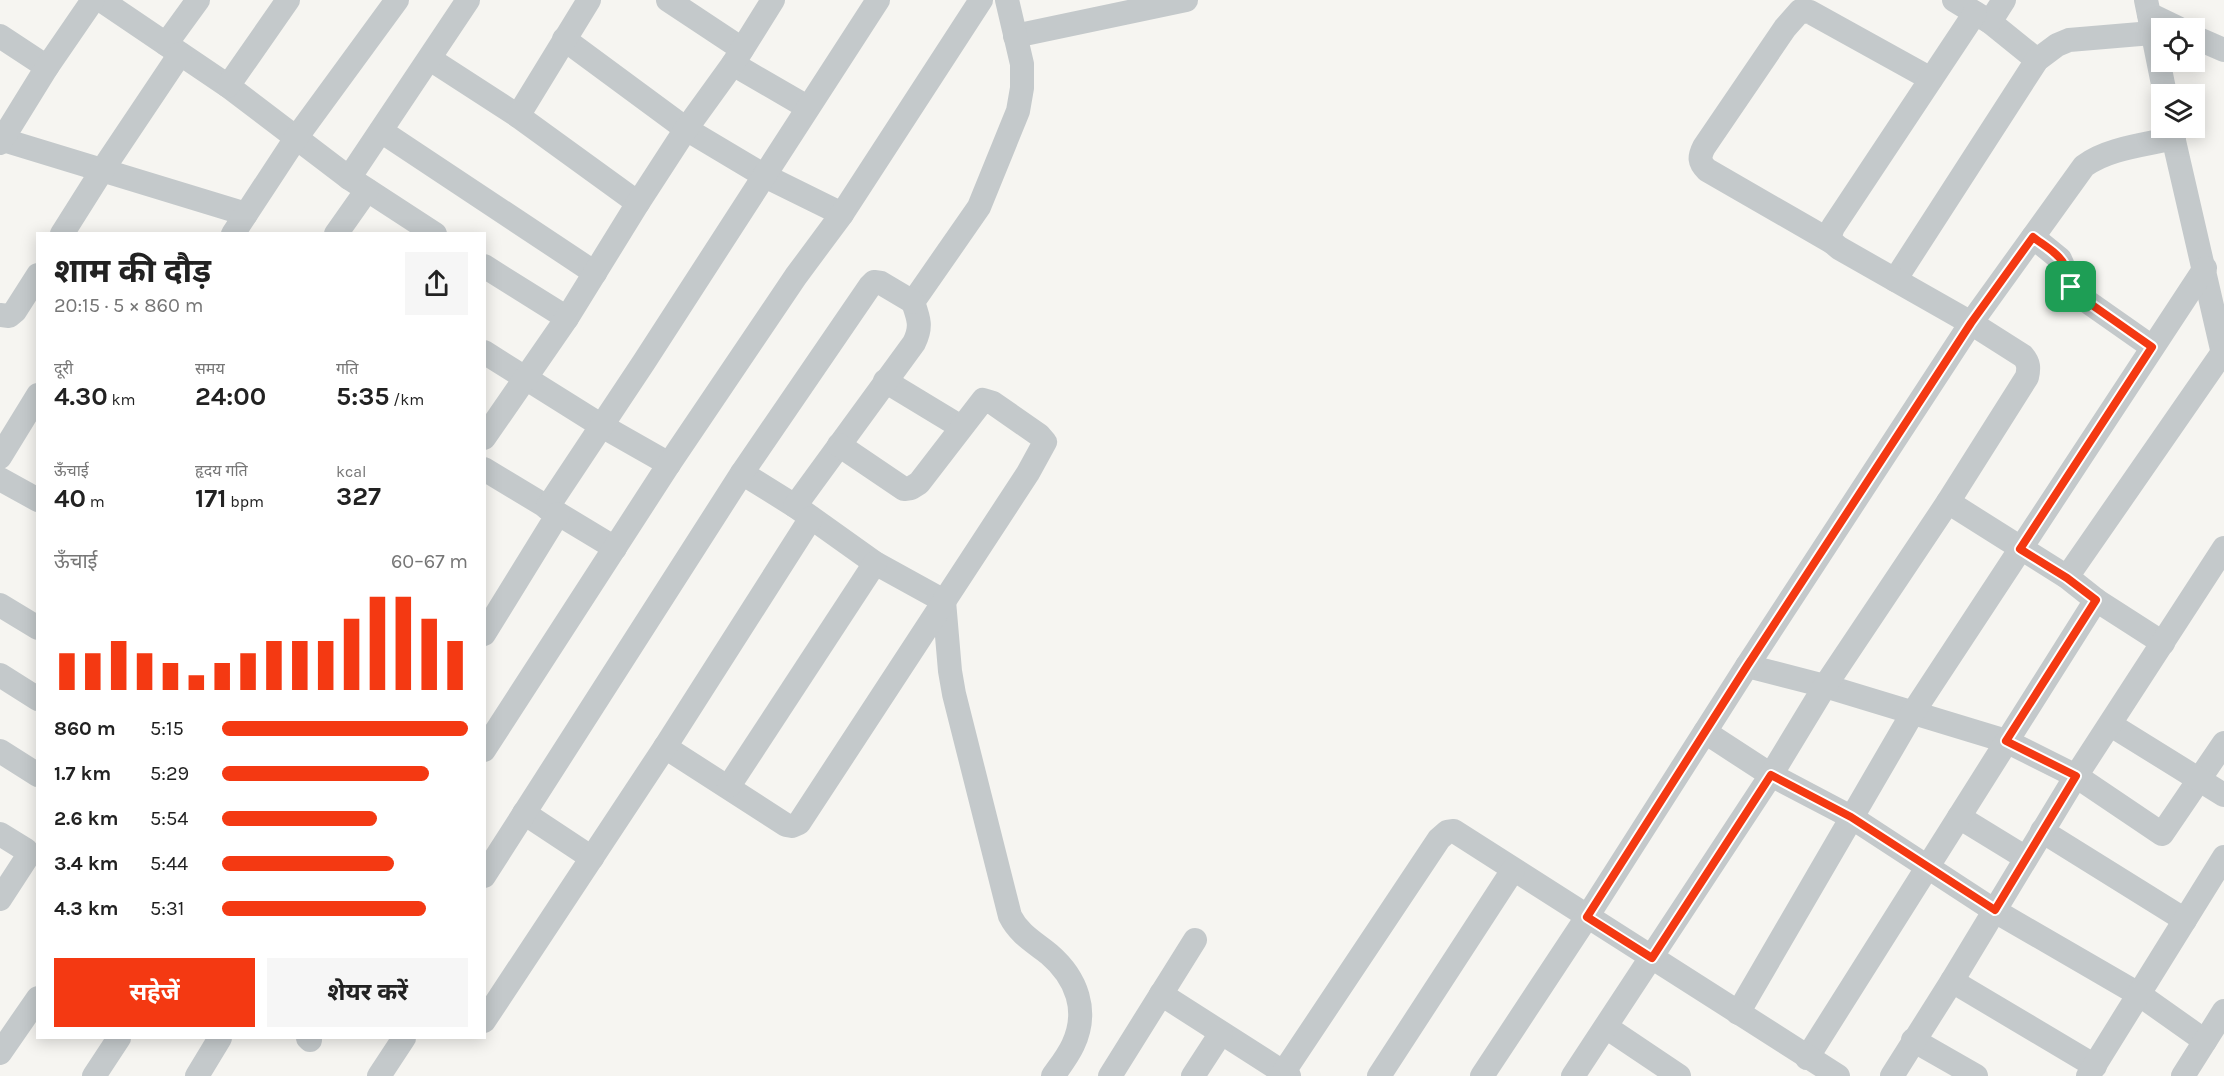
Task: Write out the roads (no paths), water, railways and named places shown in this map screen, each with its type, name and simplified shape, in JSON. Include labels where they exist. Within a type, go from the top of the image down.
[{"type":"street","points":[[93,0],[1,140],[103,169],[239,224],[296,138],[397,0]]},
{"type":"street","points":[[101,0],[228,86],[358,184],[432,232]]},
{"type":"street","points":[[63,232],[173,49],[198,0]]},
{"type":"street","points":[[228,86],[288,0]]},
{"type":"street","points":[[337,232],[381,131],[468,0]]},
{"type":"street","points":[[518,116],[589,0]]},
{"type":"street","points":[[668,0],[737,57],[807,107]]},
{"type":"street","points":[[486,435],[567,318],[638,203],[773,0]]},
{"type":"street","points":[[486,630],[602,426],[878,0]]},
{"type":"street","points":[[486,747],[669,464],[796,276],[842,214],[981,0]]},
{"type":"street","points":[[913,302],[980,207],[1018,111],[1022,88],[1022,64],[1007,0]]},
{"type":"street","points":[[1015,36],[1186,0]]},
{"type":"street","points":[[1954,0],[1983,17],[2037,60]]},
{"type":"street","points":[[1832,242],[1830,235],[1833,227],[1931,80],[1983,17],[2004,0]]},
{"type":"street","points":[[1573,1076],[1771,775],[1825,686],[1948,502],[2027,377],[2029,368],[2023,356],[1971,323],[1707,170],[1700,163],[1700,155],[1785,28],[1800,11],[1810,12],[1931,80]]},
{"type":"street","points":[[1895,280],[2037,60],[2069,40],[2149,16],[2163,84]]},
{"type":"street","points":[[0,36],[47,68]]},
{"type":"street","points":[[564,39],[686,129],[763,175],[842,214]]},
{"type":"street","points":[[430,59],[518,116],[638,203]]},
{"type":"street","points":[[381,131],[595,273]]},
{"type":"street","points":[[1482,1076],[1971,323],[2084,166],[2095,158],[2157,138]]},
{"type":"street","points":[[2067,578],[2223,355],[2174,138]]},
{"type":"street","points":[[2033,237],[2060,259],[2075,293],[2152,347]]},
{"type":"street","points":[[1738,1012],[1912,714],[2205,268]]},
{"type":"street","points":[[486,270],[567,318]]},
{"type":"street","points":[[0,315],[9,316],[15,311],[36,277]]},
{"type":"street","points":[[486,873],[742,473],[874,282],[881,283],[913,302],[920,321],[919,332],[914,343],[839,445],[803,512],[665,747],[486,1018]]},
{"type":"street","points":[[486,353],[602,426],[669,464]]},
{"type":"street","points":[[885,381],[961,427]]},
{"type":"street","points":[[0,457],[36,398]]},
{"type":"street","points":[[665,747],[729,786],[786,825],[792,826],[799,823],[1028,473],[1045,442],[1039,435],[988,400],[983,400],[919,483],[904,489],[839,445]]},
{"type":"street","points":[[486,471],[615,548]]},
{"type":"street","points":[[742,473],[803,512],[875,563],[944,602]]},
{"type":"street","points":[[0,479],[36,499]]},
{"type":"street","points":[[1948,502],[2163,643]]},
{"type":"street","points":[[1892,1076],[2076,776],[2224,548]]},
{"type":"street","points":[[729,786],[875,563]]},
{"type":"street","points":[[1807,1058],[2096,600]]},
{"type":"street","points":[[944,602],[954,694],[1010,916],[1023,935],[1064,968],[1079,998],[1081,1014],[1078,1032],[1072,1047],[1053,1076]]},
{"type":"street","points":[[0,605],[36,627]]},
{"type":"street","points":[[1747,666],[1825,686],[2006,741],[2076,776],[2162,834],[2224,743]]},
{"type":"street","points":[[0,675],[36,698]]},
{"type":"street","points":[[2111,725],[2224,795]]},
{"type":"street","points":[[1705,732],[1771,775],[1851,817],[1995,910],[2140,995],[2205,1041]]},
{"type":"street","points":[[0,752],[36,774]]},
{"type":"street","points":[[524,813],[592,858]]},
{"type":"street","points":[[1959,817],[2026,858]]},
{"type":"street","points":[[1161,994],[1284,1075],[1439,839],[1447,832],[1454,831],[1838,1076]]},
{"type":"street","points":[[2042,831],[2185,921]]},
{"type":"street","points":[[0,834],[26,850],[26,859],[0,899]]},
{"type":"street","points":[[1952,981],[2092,1071],[2224,857]]},
{"type":"street","points":[[1378,1076],[1513,870]]},
{"type":"street","points":[[1110,1076],[1195,940]]},
{"type":"street","points":[[0,1053],[36,1001]]},
{"type":"street","points":[[2183,1076],[2224,1011]]},
{"type":"street","points":[[1606,1027],[1677,1075]]},
{"type":"street","points":[[1193,1076],[1221,1033]]},
{"type":"street","points":[[94,1076],[118,1039]]},
{"type":"street","points":[[196,1076],[219,1039]]},
{"type":"street","points":[[379,1076],[403,1039]]},
{"type":"street","points":[[1913,1040],[1976,1076]]}]
